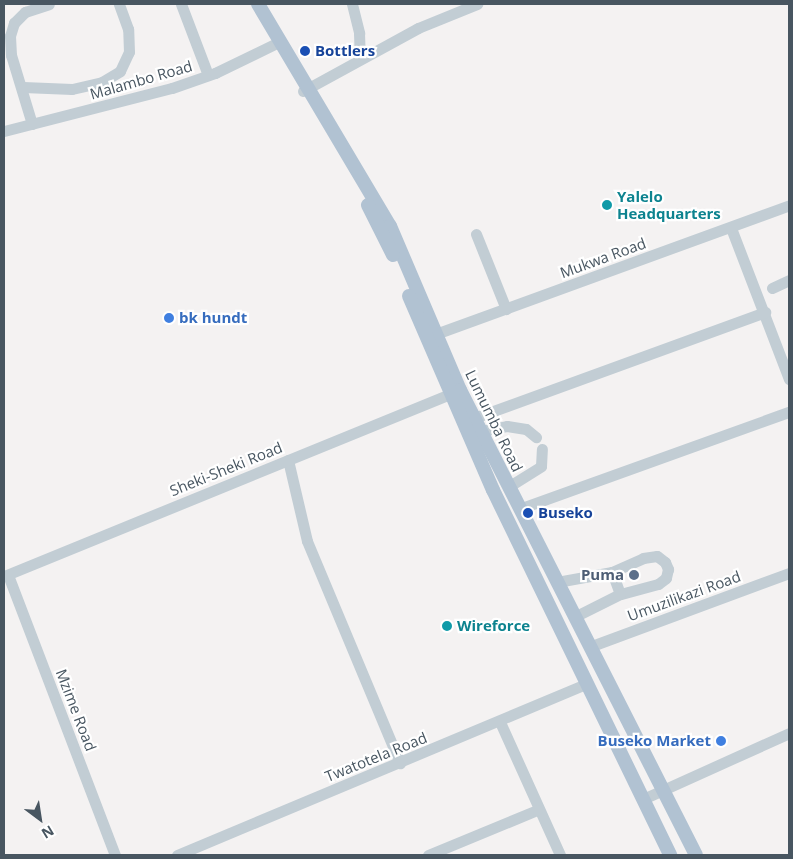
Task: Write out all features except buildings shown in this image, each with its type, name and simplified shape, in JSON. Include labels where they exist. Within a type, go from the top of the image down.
[{"type":"main road","name":"Lumumba Road","points":[[250,4],[278,43]]},
{"type":"main road","name":"Lumumba Road","points":[[258,4],[278,43],[306,89],[381,230],[586,684],[670,855]]},
{"type":"main road","name":"Lumumba Road","points":[[455,392],[482,431],[519,509],[589,647],[665,790],[696,855]]},
{"type":"street","points":[[32,124],[23,87],[12,55],[10,36],[14,22],[25,12],[48,4]]},
{"type":"street","points":[[23,87],[72,88],[102,82],[120,71],[129,52],[128,29],[119,4]]},
{"type":"street","points":[[181,4],[208,75]]},
{"type":"street","points":[[352,4],[359,33],[360,58]]},
{"type":"street","points":[[306,89],[360,58],[477,4]]},
{"type":"street","name":"Malambo Road","points":[[4,131],[116,104],[208,75],[278,43]]},
{"type":"street","name":"Mukwa Road","points":[[430,336],[731,228],[789,205]]},
{"type":"street","points":[[731,228],[765,312],[789,379]]},
{"type":"street","points":[[476,234],[506,309]]},
{"type":"street","points":[[772,288],[789,280]]},
{"type":"street","points":[[474,418],[765,312]]},
{"type":"street","name":"Sheki-Sheki Road","points":[[6,575],[455,392]]},
{"type":"street","points":[[519,509],[789,412]]},
{"type":"street","points":[[482,431],[507,426],[526,429],[536,437]]},
{"type":"street","points":[[508,487],[541,466],[542,449]]},
{"type":"street","points":[[288,460],[307,541],[400,763]]},
{"type":"street","points":[[557,582],[612,572],[643,558],[657,556],[665,562],[668,569],[666,578],[658,584],[620,594],[574,617]]},
{"type":"street","points":[[612,572],[620,594]]},
{"type":"street","name":"Umuzilikazi Road","points":[[589,647],[789,573]]},
{"type":"street","name":"Mzime Road","points":[[6,575],[115,855]]},
{"type":"street","name":"Twatotela Road","points":[[177,855],[500,722],[586,684]]},
{"type":"street","points":[[500,722],[537,810],[560,855]]},
{"type":"street","points":[[643,799],[789,732]]},
{"type":"street","points":[[428,855],[537,810]]},
{"type":"place","name":"Bottlers","points":[[305,51]]},
{"type":"place","name":"Yalelo Headquarters","points":[[607,205]]},
{"type":"place","name":"bk hundt","points":[[169,318]]},
{"type":"place","name":"Buseko","points":[[528,513]]},
{"type":"place","name":"Puma","points":[[634,575]]},
{"type":"place","name":"Wireforce","points":[[447,626]]},
{"type":"place","name":"Buseko Market","points":[[721,741]]}]
